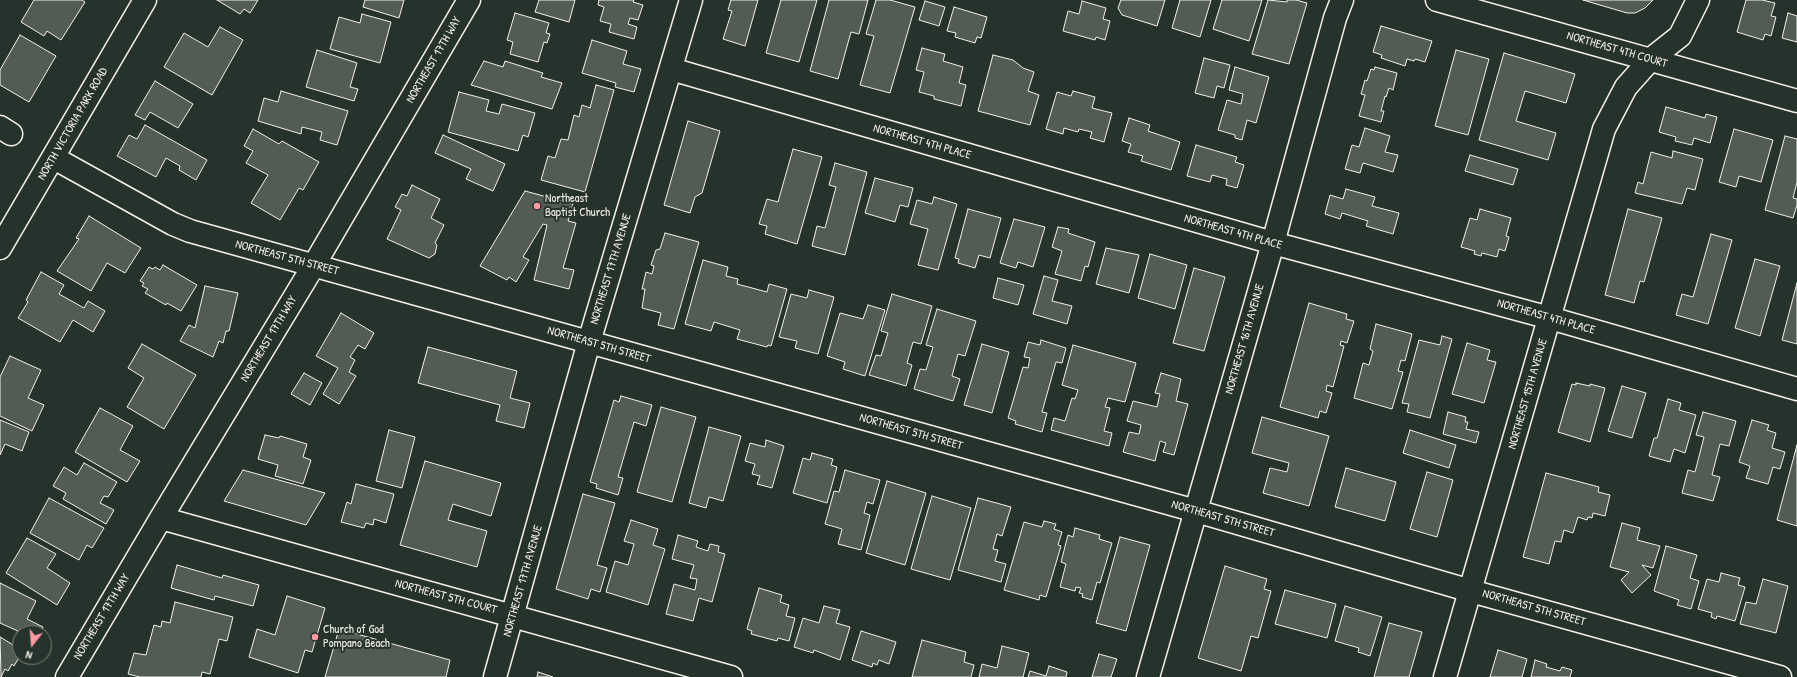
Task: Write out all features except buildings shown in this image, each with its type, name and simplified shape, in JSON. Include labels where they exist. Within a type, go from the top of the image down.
[{"type":"street","name":"NORTH VICTORIA PARK ROAD","points":[[0,248],[145,0]]},
{"type":"street","name":"NORTHEAST 17TH WAY","points":[[67,677],[314,265],[469,0]]},
{"type":"street","name":"NORTHEAST 17TH AVENUE","points":[[495,677],[589,342],[691,0]]},
{"type":"street","name":"NORTHEAST 16TH AVENUE","points":[[1148,677],[1273,243],[1335,18],[1342,0]]},
{"type":"street","name":"NORTHEAST 4TH COURT","points":[[1437,0],[1651,59],[1797,102]]},
{"type":"street","name":"NORTHEAST 15TH AVENUE","points":[[1445,677],[1604,129],[1626,88],[1651,59],[1680,36],[1698,0]]},
{"type":"street","name":"NORTHEAST 4TH PLACE","points":[[671,69],[1273,243],[1550,318],[1797,389]]},
{"type":"street","name":"NORTHEAST 5TH STREET","points":[[54,158],[173,224],[190,231],[1196,511],[1780,677]]},
{"type":"street","name":"NORTHEAST 5TH COURT","points":[[161,518],[513,615],[730,677]]},
{"type":"place","name":"Northeast Baptist Church","points":[[537,206]]},
{"type":"place","name":"Church of God Pompano Beach","points":[[315,637]]}]
